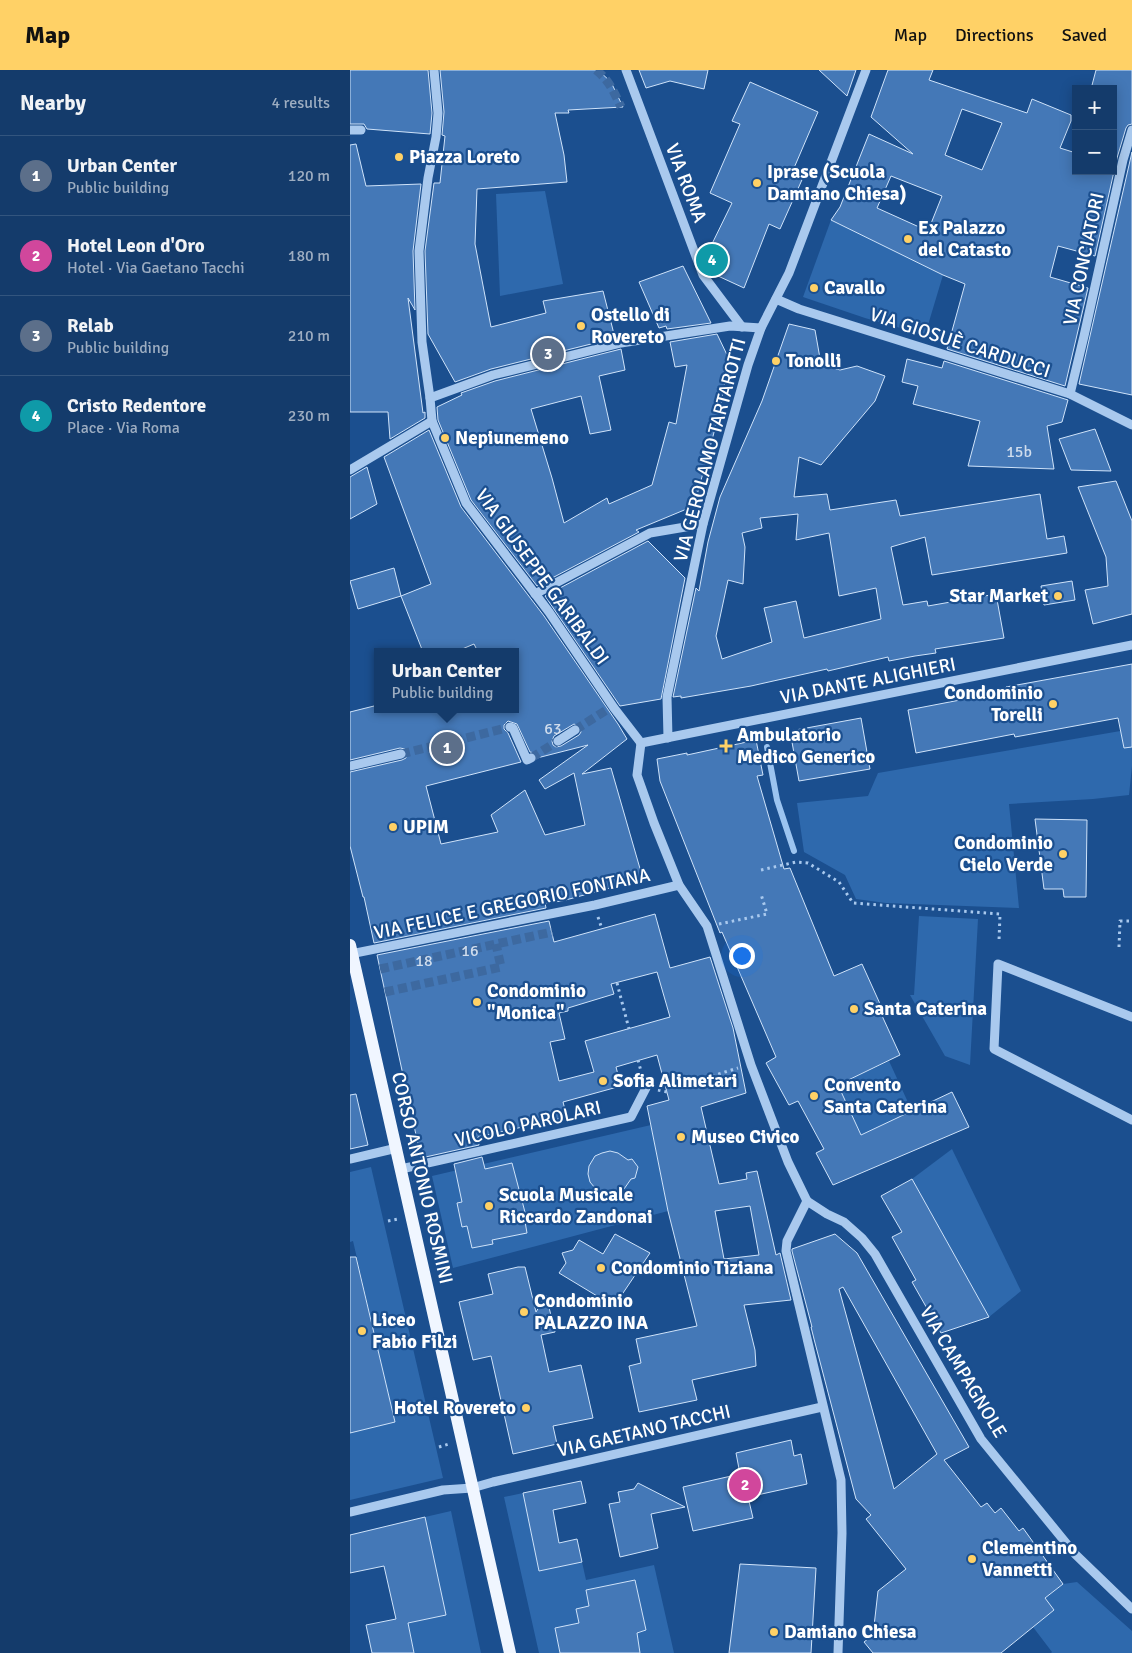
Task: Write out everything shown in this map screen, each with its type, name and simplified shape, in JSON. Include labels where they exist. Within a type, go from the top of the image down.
[{"type":"main road","name":"CORSO ANTONIO ROSMINI","points":[[351,951],[510,1653]]},
{"type":"street","name":"VIA GIUSEPPE GARIBALDI","points":[[434,70],[438,113],[419,251],[422,342],[432,421],[466,503],[569,640],[611,708],[641,744]]},
{"type":"street","name":"VIA ROMA","points":[[626,70],[703,274],[742,327]]},
{"type":"street","name":"VIA GEROLAMO TARTAROTTI","points":[[668,738],[667,697],[703,524],[748,364],[761,328],[789,273],[866,70]]},
{"type":"street","points":[[350,130],[361,130]]},
{"type":"street","name":"VIA CONCIATORI","points":[[1070,394],[1122,160],[1132,130]]},
{"type":"street","name":"VIA GIOSUÈ CARDUCCI","points":[[776,298],[799,309],[1070,394],[1132,425]]},
{"type":"street","points":[[430,398],[493,374],[621,343],[730,326],[761,328]]},
{"type":"street","points":[[350,470],[432,421]]},
{"type":"street","points":[[535,594],[650,533],[703,524]]},
{"type":"street","name":"VIA DANTE ALIGHIERI","points":[[641,744],[1132,645]]},
{"type":"street","points":[[510,727],[513,728],[527,760],[531,758]]},
{"type":"street","points":[[558,741],[575,730]]},
{"type":"street","points":[[641,744],[637,774],[654,823],[679,885],[707,926],[751,1064],[788,1162],[807,1201],[787,1241],[786,1251],[841,1480],[842,1533],[838,1653]]},
{"type":"street","points":[[350,766],[401,754]]},
{"type":"street","name":"VIA FELICE E GREGORIO FONTANA","points":[[351,951],[595,905],[679,885]]},
{"type":"street","points":[[1132,1017],[998,964],[994,1049],[1132,1120]]},
{"type":"street","name":"VICOLO PAROLARI","points":[[401,1169],[631,1117],[646,1088]]},
{"type":"street","points":[[350,1159],[397,1148]]},
{"type":"street","name":"VIA CAMPAGNOLE","points":[[807,1201],[844,1222],[862,1238],[875,1254],[981,1440],[1075,1554],[1132,1609]]},
{"type":"street","name":"VIA GAETANO TACCHI","points":[[350,1512],[443,1490],[472,1488],[822,1407]]},
{"type":"path","points":[[761,870],[796,862],[808,863],[839,882],[853,903],[1000,914],[999,941]]},
{"type":"path","points":[[707,926],[767,914],[761,894]]},
{"type":"path","points":[[1120,947],[1120,920],[1132,921]]},
{"type":"path","points":[[617,983],[629,1029]]},
{"type":"path","points":[[712,1076],[751,1064]]},
{"type":"shaded area","points":[[545,191],[563,284],[500,296],[496,194]]},
{"type":"shaded area","points":[[831,220],[943,275],[925,335],[865,318],[803,297]]},
{"type":"shaded area","points":[[1132,729],[1132,766],[1129,795],[1009,804],[1019,908],[886,903],[856,899],[845,875],[804,852],[797,803],[868,796],[878,773]]},
{"type":"shaded area","points":[[919,916],[978,919],[970,1065],[945,1056],[910,995],[914,995]]},
{"type":"shaded area","points":[[889,1061],[912,1111],[861,1135],[838,1085]]},
{"type":"shaded area","points":[[651,1125],[668,1211],[453,1268],[432,1176]]},
{"type":"shaded area","points":[[952,1149],[1021,1291],[989,1317],[912,1179]]},
{"type":"shaded area","points":[[371,1167],[443,1478],[350,1500],[350,1433],[395,1422],[353,1241],[350,1242],[350,1172]]},
{"type":"shaded area","points":[[523,1493],[539,1571],[582,1562],[586,1580],[654,1565],[674,1653],[640,1653],[616,1649],[601,1640],[646,1630],[635,1580],[586,1590],[589,1606],[579,1623],[555,1628],[560,1653],[539,1653],[504,1497]]},
{"type":"shaded area","points":[[451,1511],[481,1653],[414,1653],[411,1638],[403,1639],[389,1627],[446,1615],[425,1517]]},
{"type":"shaded area","points":[[1077,1582],[1132,1631],[1132,1653],[1051,1653],[1033,1627],[1054,1610],[1045,1598],[1063,1584]]},
{"type":"building","points":[[350,70],[428,70],[432,113],[430,134],[367,129],[364,124],[350,124]]},
{"type":"building","points":[[440,70],[598,70],[611,82],[623,107],[568,110],[569,113],[555,113],[564,155],[567,182],[477,189],[475,244],[491,327],[546,313],[543,301],[603,291],[615,338],[491,369],[455,382],[428,334],[425,251],[434,183],[440,183],[445,136],[442,135],[444,112]]},
{"type":"building","points":[[639,70],[708,70],[704,89],[670,81],[646,88]]},
{"type":"building","points":[[819,70],[856,70],[847,96]]},
{"type":"building","points":[[888,70],[933,70],[929,80],[1027,113],[1032,99],[1071,115],[1071,121],[1060,148],[1072,152],[1072,175],[1113,175],[1095,256],[1058,246],[1050,277],[1088,288],[1065,386],[947,349],[965,284],[831,220],[840,207],[869,134],[913,154],[871,117]],"holes":[[[962,109],[1002,123],[982,170],[945,155]],[[891,176],[942,196],[928,231],[877,208]]]},
{"type":"building","points":[[1096,70],[1132,70],[1132,124],[1126,128],[1117,158],[1117,85],[1092,85]]},
{"type":"building","name":"Iprase (Scuola Damiano Chiesa)","points":[[750,82],[818,112],[794,168],[805,173],[780,229],[769,224],[744,288],[718,276],[708,252],[732,203],[710,193],[740,124],[732,121]]},
{"type":"building","points":[[356,144],[366,186],[421,184],[413,251],[415,310],[408,298],[425,418],[390,439],[388,412],[350,412],[350,145]]},
{"type":"building","points":[[1132,152],[1132,395],[1079,384]]},
{"type":"building","points":[[683,266],[711,323],[667,329],[666,326],[659,328],[639,282]]},
{"type":"building","points":[[789,324],[815,330],[821,364],[840,370],[857,366],[885,376],[875,401],[821,465],[799,457],[794,497],[827,494],[830,510],[896,500],[900,516],[1040,494],[1047,539],[1064,536],[1067,553],[932,575],[925,537],[891,547],[903,605],[927,601],[928,606],[996,594],[1004,638],[935,649],[936,653],[889,661],[888,657],[751,686],[681,698],[681,696],[673,697],[696,588],[699,591],[708,542],[720,497],[762,401]],"holes":[[[798,514],[796,540],[829,533],[839,596],[876,588],[881,619],[804,638],[796,601],[764,608],[772,642],[722,659],[716,636],[728,580],[743,584],[745,547],[742,533],[762,528],[760,518]]]},
{"type":"building","points":[[717,334],[729,359],[719,414],[694,506],[636,530],[639,532],[537,586],[471,500],[438,420],[437,407],[462,395],[461,393],[495,381],[621,349],[625,370],[599,376],[611,430],[590,434],[581,396],[531,409],[564,523],[607,498],[609,504],[652,485],[669,422],[676,424],[687,365],[675,367],[670,342]]},
{"type":"building","points":[[907,359],[942,368],[944,361],[1068,400],[1062,422],[1047,426],[1054,469],[968,466],[980,421],[913,404],[918,386],[902,382]]},
{"type":"building","points":[[1095,429],[1111,471],[1071,470],[1059,439]]},
{"type":"building","points":[[429,430],[461,507],[544,616],[627,739],[582,774],[611,768],[643,879],[562,901],[545,903],[546,908],[374,943],[350,846],[350,772],[402,760],[406,758],[407,753],[405,749],[400,748],[350,760],[350,712],[374,706],[374,713],[519,713],[519,648],[476,648],[474,644],[464,648],[421,648],[401,596],[431,584],[384,457]],"holes":[[[508,721],[517,724],[530,752],[535,753],[537,758],[588,745],[539,780],[545,789],[574,773],[585,825],[545,835],[525,790],[491,815],[498,832],[441,844],[426,786],[521,762],[508,733],[504,729],[504,725]],[[574,724],[580,727],[581,732],[579,735],[561,746],[556,747],[553,745],[554,736]]]},
{"type":"building","points":[[367,467],[377,504],[350,519],[350,477]]},
{"type":"building","points":[[1116,481],[1132,521],[1132,614],[1093,624],[1085,590],[1108,586],[1106,557],[1078,487]]},
{"type":"building","points":[[648,541],[685,578],[661,699],[620,706],[545,596]]},
{"type":"building","points":[[394,568],[401,596],[358,609],[350,581]]},
{"type":"building","points":[[1072,581],[1075,600],[1044,605],[1041,586]]},
{"type":"building","points":[[1132,664],[1132,747],[1124,748],[1118,718],[1015,737],[1014,734],[916,753],[908,710],[1007,691],[1006,687]]},
{"type":"building","points":[[861,718],[870,769],[799,781],[790,731]]},
{"type":"building","points":[[756,740],[763,775],[757,776],[784,869],[790,868],[834,976],[862,964],[881,1006],[878,1007],[900,1055],[838,1085],[861,1135],[952,1092],[969,1127],[833,1185],[816,1153],[824,1149],[798,1101],[789,1105],[766,1063],[776,1057],[722,932],[720,933],[660,781],[657,759],[687,753],[687,755]]},
{"type":"building","name":"Condominio Cielo Verde","points":[[1035,819],[1087,820],[1086,897],[1064,897],[1063,889],[1044,889]]},
{"type":"building","points":[[655,914],[670,968],[710,957],[733,1028],[746,1093],[701,1107],[719,1184],[747,1179],[746,1173],[757,1171],[776,1255],[780,1253],[791,1300],[744,1305],[755,1350],[756,1366],[692,1380],[697,1400],[639,1412],[629,1366],[641,1363],[636,1339],[697,1326],[668,1211],[647,1106],[669,1100],[657,1055],[616,1067],[621,1086],[563,1102],[567,1117],[478,1137],[479,1145],[421,1158],[377,955],[549,921],[554,942]],"holes":[[[657,972],[670,1017],[585,1041],[594,1072],[559,1081],[550,1042],[565,1039],[559,1013],[568,1011],[568,1008],[614,994],[611,984]],[[750,1206],[759,1255],[724,1259],[715,1211]]]},
{"type":"building","points":[[356,1094],[368,1145],[350,1149],[350,1095]]},
{"type":"building","points":[[610,1151],[618,1153],[628,1160],[632,1159],[638,1167],[635,1178],[631,1179],[624,1189],[617,1193],[609,1194],[602,1193],[595,1188],[590,1182],[588,1174],[589,1166],[595,1156]]},
{"type":"building","name":"Scuola Musicale Riccardo Zandonai","points":[[482,1157],[485,1169],[512,1163],[526,1216],[524,1216],[527,1233],[492,1240],[493,1244],[472,1248],[467,1226],[462,1227],[457,1203],[462,1202],[454,1164]]},
{"type":"building","points":[[912,1179],[989,1317],[941,1333],[912,1282],[916,1280],[892,1237],[902,1232],[881,1196]]},
{"type":"building","name":"Condominio Tiziana","points":[[615,1234],[650,1253],[619,1299],[607,1302],[559,1273],[566,1263],[562,1253],[573,1250],[579,1240],[603,1254]]},
{"type":"building","points":[[835,1234],[857,1253],[969,1447],[944,1460],[981,1507],[987,1503],[995,1513],[1001,1508],[1019,1531],[1023,1528],[1063,1584],[1045,1598],[1054,1610],[1001,1653],[873,1653],[864,1642],[873,1635],[878,1591],[906,1569],[866,1519],[871,1515],[856,1499],[792,1249]],"holes":[[[843,1287],[937,1454],[894,1489],[839,1289]]]},
{"type":"building","name":"Liceo Fabio Filzi","points":[[350,1257],[356,1257],[395,1422],[350,1433]]},
{"type":"building","points":[[525,1267],[536,1312],[546,1295],[555,1332],[541,1335],[549,1372],[581,1365],[593,1418],[553,1426],[557,1444],[513,1454],[491,1356],[473,1360],[459,1302],[493,1294],[488,1274]]},
{"type":"building","points":[[791,1440],[794,1456],[801,1454],[807,1484],[748,1497],[753,1518],[693,1531],[683,1487],[740,1474],[736,1453]]},
{"type":"building","points":[[581,1481],[586,1503],[553,1510],[559,1543],[577,1539],[582,1562],[539,1571],[523,1493]]},
{"type":"building","points":[[638,1483],[685,1507],[651,1514],[658,1548],[620,1557],[609,1504],[620,1502],[618,1492],[634,1489]]},
{"type":"building","points":[[425,1517],[446,1615],[408,1623],[414,1653],[372,1653],[366,1625],[396,1619],[384,1566],[350,1573],[350,1535]]},
{"type":"building","name":"Damiano Chiesa","points":[[740,1564],[816,1568],[811,1653],[729,1653]]},
{"type":"building","points":[[635,1580],[646,1630],[637,1633],[640,1653],[560,1653],[555,1628],[579,1623],[576,1609],[589,1606],[586,1590]]},
{"type":"waterway","points":[[767,747],[777,800],[794,851]]},
{"type":"tunnel","points":[[596,70],[608,82],[621,107]]},
{"type":"tunnel","points":[[575,730],[608,709]]},
{"type":"tunnel","points":[[401,754],[510,727]]},
{"type":"tunnel","points":[[531,758],[558,741]]},
{"type":"tunnel","points":[[380,969],[552,932]]},
{"type":"tunnel","points":[[385,992],[501,967],[496,944]]},
{"type":"place","name":"Piazza Loreto","points":[[399,157]]},
{"type":"place","name":"Iprase (Scuola Damiano Chiesa)","points":[[757,183]]},
{"type":"place","name":"Ex Palazzo del Catasto","points":[[908,239]]},
{"type":"place","name":"Cristo Redentore","points":[[712,260]]},
{"type":"place","name":"Cavallo","points":[[814,288]]},
{"type":"place","name":"Ostello di Rovereto","points":[[581,326]]},
{"type":"place","name":"Relab","points":[[548,354]]},
{"type":"place","name":"Tonolli","points":[[776,361]]},
{"type":"place","name":"Nepiunemeno","points":[[445,438]]},
{"type":"place","name":"Star Market","points":[[1058,596]]},
{"type":"place","name":"Condominio Torelli","points":[[1053,704]]},
{"type":"place","name":"Ambulatorio Medico Generico","points":[[726,746]]},
{"type":"place","name":"Urban Center","points":[[447,748]]},
{"type":"place","name":"UPIM","points":[[393,827]]},
{"type":"place","name":"Condominio Cielo Verde","points":[[1063,854]]},
{"type":"place","name":"Condominio \"Monica\"","points":[[477,1002]]},
{"type":"place","name":"Santa Caterina","points":[[854,1009]]},
{"type":"place","name":"Sofia Alimetari","points":[[603,1081]]},
{"type":"place","name":"Convento Santa Caterina","points":[[814,1096]]},
{"type":"place","name":"Museo Civico","points":[[681,1137]]},
{"type":"place","name":"Scuola Musicale Riccardo Zandonai","points":[[489,1206]]},
{"type":"place","name":"Condominio Tiziana","points":[[601,1268]]},
{"type":"place","name":"Condominio PALAZZO INA","points":[[524,1312]]},
{"type":"place","name":"Liceo Fabio Filzi","points":[[362,1331]]},
{"type":"place","name":"Hotel Rovereto","points":[[526,1408]]},
{"type":"place","name":"Hotel Leon d'Oro","points":[[745,1485]]},
{"type":"place","name":"Clementino Vannetti","points":[[972,1559]]},
{"type":"place","name":"Damiano Chiesa","points":[[774,1632]]}]
